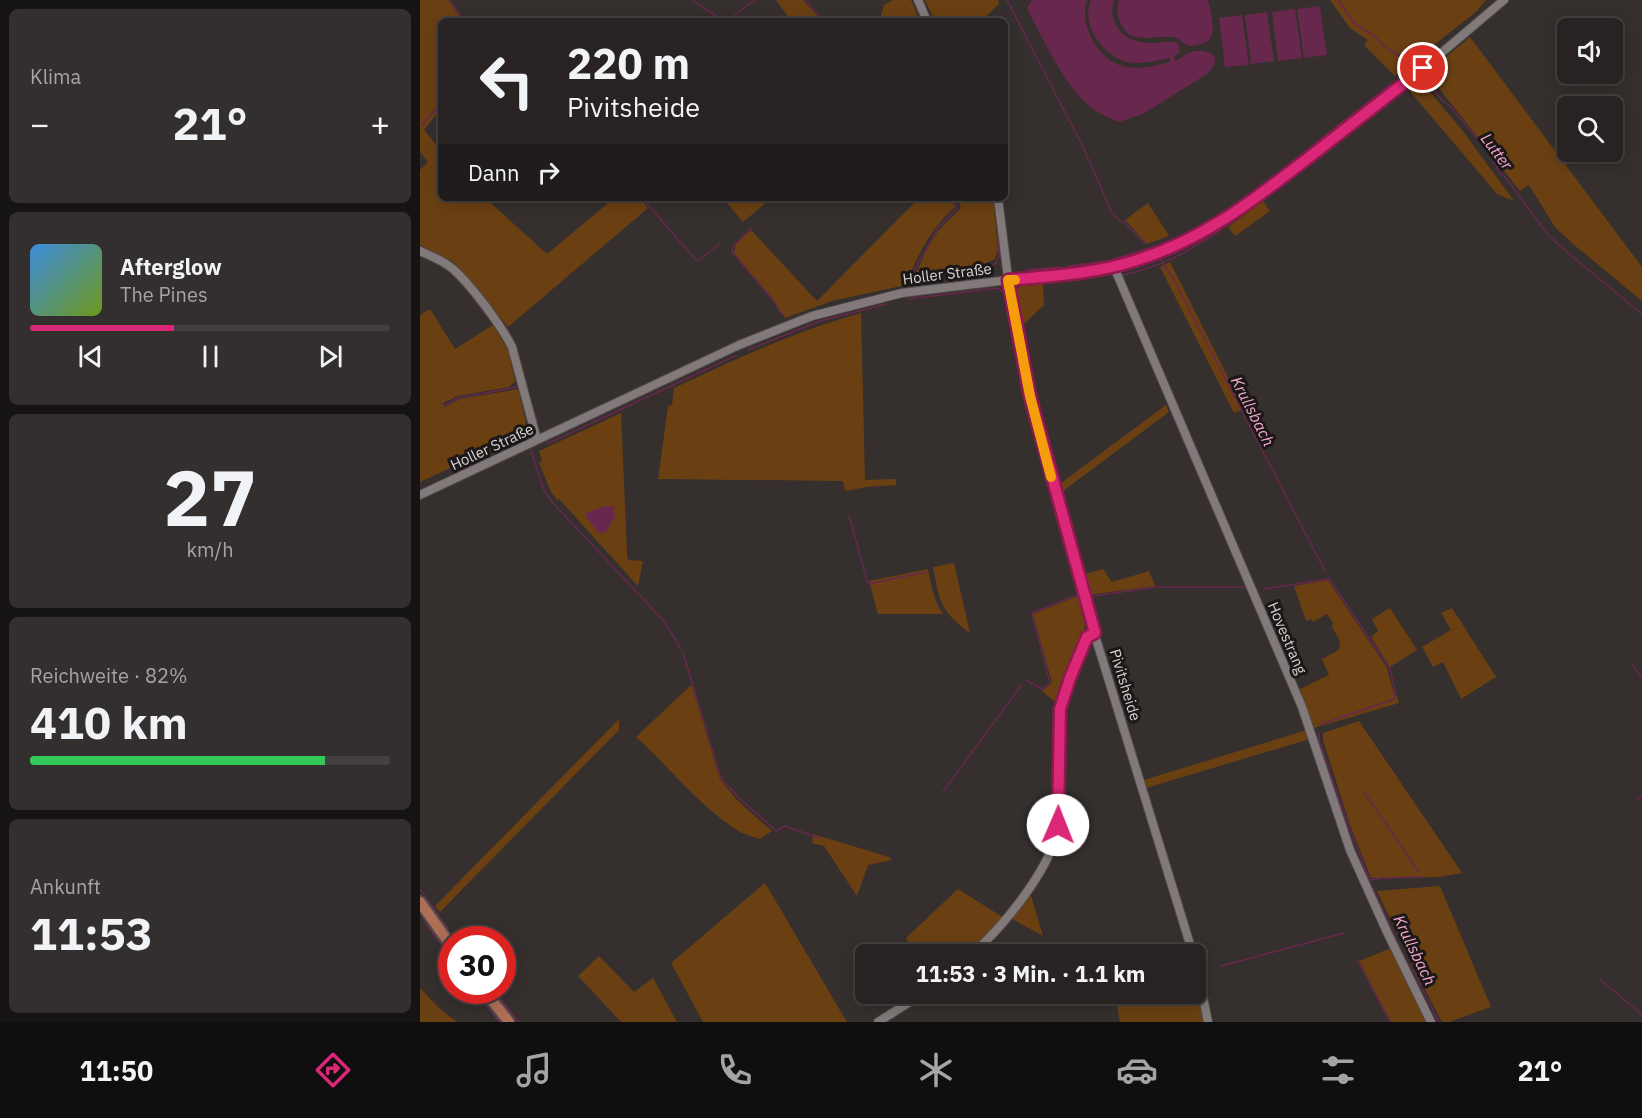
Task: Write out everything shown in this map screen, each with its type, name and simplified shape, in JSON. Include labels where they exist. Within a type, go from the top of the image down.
[{"type":"main road","points":[[420,902],[438,927]]},
{"type":"main road","points":[[495,1004],[509,1022]]},
{"type":"street","points":[[918,0],[926,18]]},
{"type":"street","name":"Holler Straße","points":[[420,495],[739,345],[833,309],[902,293],[1114,267],[1176,246],[1226,220],[1412,77],[1504,0]]},
{"type":"street","name":"Pivitsheide","points":[[998,201],[1008,280],[1030,396],[1095,633],[1190,944]]},
{"type":"street","points":[[420,251],[451,267],[505,333],[512,347],[537,440]]},
{"type":"street","name":"Hovestrang","points":[[1114,267],[1302,707],[1350,850],[1431,1022]]},
{"type":"street","points":[[982,944],[999,927],[1028,890],[1053,846],[1059,813],[1060,709],[1087,637],[1095,633]]},
{"type":"street","points":[[878,1022],[907,1004]]},
{"type":"street","points":[[1204,1004],[1208,1022]]},
{"type":"shaded area","points":[[420,0],[448,0],[461,18],[438,18],[438,105],[436,107],[438,112],[424,130],[438,146],[438,201],[488,201],[547,254],[607,204],[604,201],[642,201],[648,208],[508,327],[455,263],[420,245],[420,170],[428,162],[420,152]]},
{"type":"shaded area","points":[[776,0],[803,0],[819,18],[789,18]]},
{"type":"shaded area","points":[[893,0],[911,0],[919,18],[882,18],[884,5]]},
{"type":"shaded area","points":[[925,0],[998,0],[999,4],[984,18],[934,18]]},
{"type":"shaded area","points":[[1032,0],[1087,0],[1085,10],[1089,32],[1100,51],[1117,64],[1138,68],[1170,62],[1169,58],[1132,63],[1118,59],[1110,53],[1102,46],[1091,29],[1088,9],[1091,0],[1114,0],[1113,17],[1116,25],[1120,31],[1133,40],[1150,43],[1168,41],[1177,43],[1179,53],[1174,56],[1175,61],[1188,53],[1201,51],[1211,54],[1215,62],[1207,74],[1143,114],[1119,122],[1091,107],[1069,84],[1029,13],[1027,8]]},
{"type":"shaded area","points":[[1119,0],[1208,0],[1213,26],[1211,37],[1207,42],[1190,46],[1174,37],[1147,38],[1129,35],[1119,19],[1117,10]]},
{"type":"shaded area","points":[[1330,0],[1486,0],[1477,11],[1395,76],[1364,45],[1368,40],[1350,28]]},
{"type":"shaded area","points":[[1320,6],[1327,55],[1304,58],[1297,9]]},
{"type":"shaded area","points":[[1295,9],[1302,58],[1278,61],[1272,12]]},
{"type":"shaded area","points":[[1267,12],[1274,61],[1251,64],[1245,15]]},
{"type":"shaded area","points":[[1242,15],[1249,65],[1225,67],[1219,18]]},
{"type":"shaded area","points":[[1470,37],[1557,153],[1557,162],[1563,162],[1642,267],[1642,301],[1555,227],[1529,185],[1520,191],[1427,73]]},
{"type":"shaded area","points":[[1420,80],[1462,130],[1514,201],[1497,194],[1408,89]]},
{"type":"shaded area","points":[[726,201],[768,201],[743,222]]},
{"type":"shaded area","points":[[916,201],[952,201],[955,207],[926,243],[906,285],[832,301],[785,318],[773,299],[734,253],[736,243],[751,230],[817,301]]},
{"type":"shaded area","points":[[958,201],[993,201],[998,249],[995,259],[978,267],[913,279],[938,231],[961,208]]},
{"type":"shaded area","points":[[1263,201],[1270,211],[1235,236],[1228,227]]},
{"type":"shaded area","points":[[1148,203],[1169,236],[1147,244],[1125,220]]},
{"type":"shaded area","points":[[1170,262],[1244,409],[1234,413],[1160,267]]},
{"type":"shaded area","points":[[1043,283],[1044,305],[1021,327],[1015,290],[1021,285]]},
{"type":"shaded area","points":[[430,309],[455,349],[493,325],[508,350],[515,381],[509,387],[458,396],[443,403],[445,407],[460,399],[518,389],[528,432],[420,482],[420,315]]},
{"type":"shaded area","points":[[861,313],[865,480],[896,479],[896,485],[845,491],[843,481],[658,479],[668,406],[672,405],[674,388],[789,337]]},
{"type":"shaded area","points":[[1166,405],[1169,412],[1059,494],[1057,486]]},
{"type":"shaded area","points":[[621,413],[627,553],[628,560],[643,561],[638,586],[559,499],[557,500],[550,490],[539,463],[542,461],[539,451]]},
{"type":"shaded area","points":[[613,506],[615,516],[606,532],[599,533],[586,517],[586,513]]},
{"type":"shaded area","points":[[954,563],[970,633],[947,612],[937,589],[933,567]]},
{"type":"shaded area","points":[[928,569],[935,598],[943,614],[878,614],[869,581]]},
{"type":"shaded area","points":[[1103,569],[1112,582],[1149,571],[1155,586],[1088,595],[1082,575]]},
{"type":"shaded area","points":[[1328,580],[1387,668],[1394,694],[1399,703],[1314,728],[1298,690],[1329,675],[1322,659],[1339,650],[1340,641],[1327,614],[1313,622],[1311,619],[1306,621],[1294,586]]},
{"type":"shaded area","points":[[1080,595],[1085,614],[1084,634],[1059,698],[1055,702],[1042,691],[1052,683],[1033,614]]},
{"type":"shaded area","points":[[1390,608],[1417,650],[1390,667],[1371,637],[1378,631],[1372,619]]},
{"type":"shaded area","points":[[1452,608],[1496,677],[1461,699],[1443,662],[1433,667],[1422,647],[1451,630],[1441,613]]},
{"type":"shaded area","points":[[692,686],[720,779],[737,800],[772,831],[760,839],[738,831],[718,816],[636,737]]},
{"type":"shaded area","points":[[619,719],[619,730],[440,912],[435,906]]},
{"type":"shaded area","points":[[1359,721],[1462,873],[1439,877],[1371,878],[1349,822],[1323,740],[1323,733]]},
{"type":"shaded area","points":[[1307,730],[1310,739],[1146,788],[1144,780]]},
{"type":"shaded area","points":[[813,834],[889,857],[892,860],[868,865],[857,896],[824,846],[812,843]]},
{"type":"shaded area","points":[[765,883],[847,1022],[703,1022],[671,963]]},
{"type":"shaded area","points":[[1440,886],[1491,1007],[1449,1022],[1442,1022],[1377,891]]},
{"type":"shaded area","points":[[958,889],[1004,918],[978,944],[909,944],[906,938]]},
{"type":"shaded area","points":[[1030,892],[1043,936],[1012,919],[1012,914]]},
{"type":"shaded area","points":[[1391,948],[1426,1022],[1391,1022],[1359,961]]},
{"type":"shaded area","points":[[599,956],[634,992],[653,978],[677,1022],[621,1022],[578,976]]},
{"type":"shaded area","points":[[420,988],[440,1009],[457,1022],[420,1022]]},
{"type":"shaded area","points":[[1202,1004],[1205,1022],[1120,1022],[1117,1005]]},
{"type":"waterway","points":[[449,0],[462,18]]},
{"type":"waterway","points":[[692,0],[719,18]]},
{"type":"waterway","points":[[732,18],[754,0]]},
{"type":"waterway","points":[[805,0],[821,18]]},
{"type":"waterway","name":"Krullsbach","points":[[1007,0],[1083,147],[1112,213],[1146,244]]},
{"type":"waterway","name":"Lutter","points":[[1338,0],[1355,24],[1410,63],[1416,71]]},
{"type":"waterway","name":"Lutter","points":[[1419,74],[1487,150],[1500,173],[1548,235],[1642,314]]},
{"type":"waterway","points":[[1308,149],[1391,84]]},
{"type":"waterway","points":[[422,125],[438,106]]},
{"type":"waterway","points":[[1178,238],[1211,221],[1246,196]]},
{"type":"waterway","points":[[645,201],[696,260],[698,261],[720,243]]},
{"type":"waterway","points":[[912,274],[938,228],[957,209],[954,201]]},
{"type":"waterway","points":[[996,262],[999,256],[998,226]]},
{"type":"waterway","points":[[733,251],[732,248],[752,227]]},
{"type":"waterway","points":[[1123,275],[1150,268],[1174,257],[1221,230]]},
{"type":"waterway","points":[[1114,259],[1168,242]]},
{"type":"waterway","points":[[420,246],[430,251]]},
{"type":"waterway","points":[[732,252],[782,314]]},
{"type":"waterway","name":"Krullsbach","points":[[1160,259],[1173,278],[1326,573]]},
{"type":"waterway","points":[[448,260],[466,277]]},
{"type":"waterway","points":[[1068,266],[1106,261]]},
{"type":"waterway","points":[[915,281],[979,271],[997,263]]},
{"type":"waterway","points":[[1026,270],[1060,267]]},
{"type":"waterway","points":[[462,284],[495,326]]},
{"type":"waterway","points":[[908,299],[998,288],[1006,295],[1009,310]]},
{"type":"waterway","points":[[748,350],[820,321],[886,304]]},
{"type":"waterway","points":[[497,316],[514,342]]},
{"type":"waterway","points":[[516,347],[528,391]]},
{"type":"waterway","points":[[547,444],[737,355]]},
{"type":"waterway","points":[[444,406],[458,398],[518,387],[515,374]]},
{"type":"waterway","points":[[532,408],[538,421]]},
{"type":"waterway","points":[[1172,415],[1242,576]]},
{"type":"waterway","points":[[531,450],[543,488],[552,502],[664,621],[681,649]]},
{"type":"waterway","points":[[849,515],[868,584],[926,572]]},
{"type":"waterway","name":"Krullsbach","points":[[1319,725],[1394,699],[1395,691],[1390,669],[1328,577]]},
{"type":"waterway","points":[[1264,589],[1328,579]]},
{"type":"waterway","points":[[1088,597],[1155,587],[1244,587]]},
{"type":"waterway","points":[[1026,680],[1042,689],[1050,683],[1032,613],[1074,596]]},
{"type":"waterway","points":[[683,653],[721,778],[739,798],[777,831],[784,826],[820,838]]},
{"type":"waterway","points":[[1633,665],[1642,678]]},
{"type":"waterway","points":[[943,792],[1022,684]]},
{"type":"waterway","name":"Krullsbach","points":[[1319,732],[1319,740],[1347,822],[1370,881]]},
{"type":"waterway","points":[[1364,792],[1419,872]]},
{"type":"waterway","points":[[1636,800],[1642,796]]},
{"type":"waterway","points":[[1369,880],[1421,877]]},
{"type":"waterway","name":"Krullsbach","points":[[1373,888],[1404,958],[1414,972],[1439,1022]]},
{"type":"waterway","points":[[420,889],[446,926]]},
{"type":"waterway","points":[[1177,913],[1186,944]]},
{"type":"waterway","points":[[425,923],[438,940]]},
{"type":"waterway","points":[[1221,966],[1344,933]]},
{"type":"waterway","points":[[1358,961],[1390,1022]]},
{"type":"waterway","points":[[1600,979],[1642,1015]]},
{"type":"waterway","points":[[486,1004],[499,1022]]},
{"type":"waterway","points":[[505,1004],[519,1022]]},
{"type":"slow traffic","points":[[1015,280],[1008,280],[1030,396],[1051,477]]},
{"type":"route","points":[[1058,825],[1060,709],[1087,637],[1095,633],[1041,442],[1008,280],[1114,267],[1176,246],[1203,233],[1226,220],[1263,193],[1423,68]]}]
